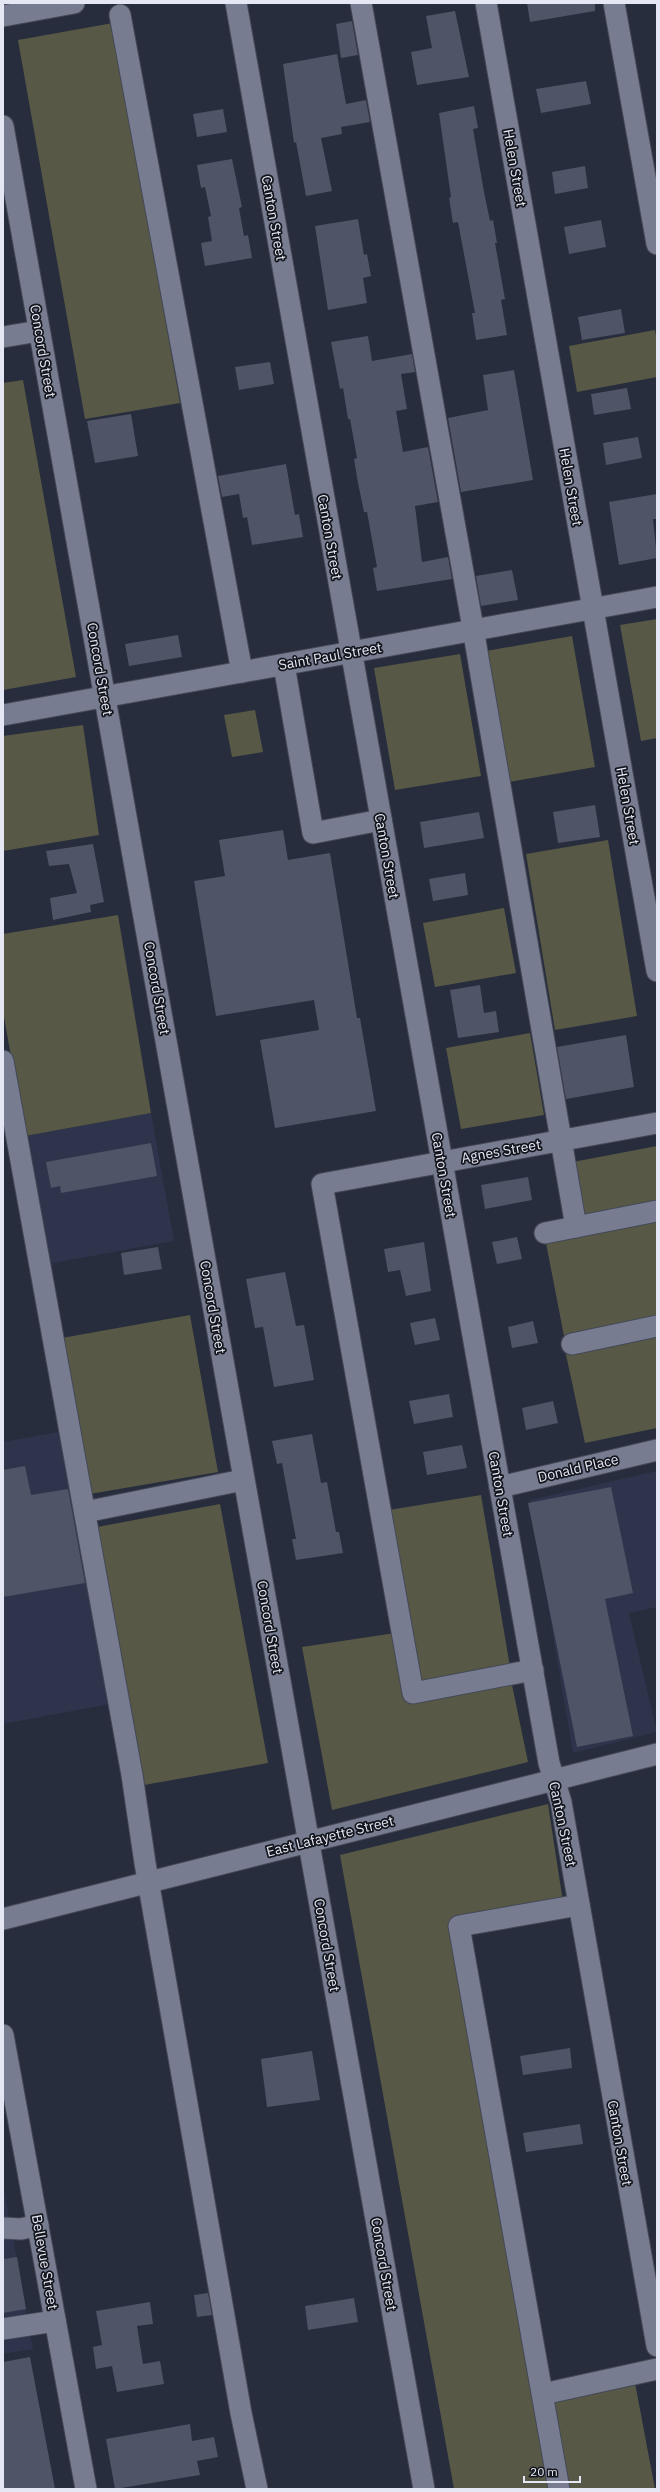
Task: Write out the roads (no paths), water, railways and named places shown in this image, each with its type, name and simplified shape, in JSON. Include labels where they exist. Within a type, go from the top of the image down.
[{"type":"street","points":[[3,16],[74,3]]},
{"type":"street","name":"Canton Street","points":[[236,3],[549,1763],[561,1802],[657,2346]]},
{"type":"street","points":[[361,3],[474,631],[576,1227]]},
{"type":"street","name":"Helen Street","points":[[486,3],[657,971]]},
{"type":"street","points":[[614,3],[657,244]]},
{"type":"street","points":[[120,15],[242,672]]},
{"type":"street","name":"Concord Street","points":[[3,126],[6,166],[39,331],[105,697],[243,1480],[424,2489]]},
{"type":"street","points":[[3,337],[39,331]]},
{"type":"street","name":"Saint Paul Street","points":[[3,715],[657,597]]},
{"type":"street","points":[[284,665],[313,833],[381,820]]},
{"type":"street","points":[[3,1061],[132,1775],[149,1881],[239,2397],[257,2489]]},
{"type":"street","name":"Agnes Street","points":[[533,1670],[413,1693],[322,1184],[657,1123]]},
{"type":"street","points":[[545,1233],[657,1211]]},
{"type":"street","points":[[572,1344],[657,1326]]},
{"type":"street","name":"Donald Place","points":[[500,1487],[657,1450]]},
{"type":"street","points":[[84,1512],[243,1480]]},
{"type":"street","name":"East Lafayette Street","points":[[3,1919],[308,1840],[657,1754]]},
{"type":"street","points":[[560,2489],[459,1926],[579,1905]]},
{"type":"street","name":"Bellevue Street","points":[[3,2035],[86,2489]]},
{"type":"street","points":[[3,2228],[21,2229],[38,2226]]},
{"type":"street","points":[[3,2329],[55,2321]]},
{"type":"street","points":[[542,2394],[657,2370]]}]
